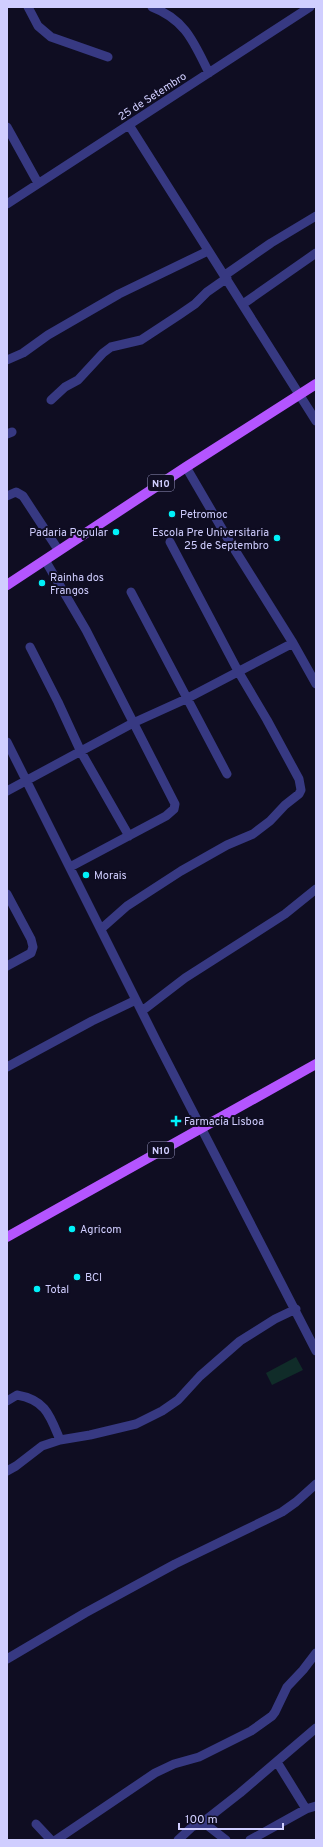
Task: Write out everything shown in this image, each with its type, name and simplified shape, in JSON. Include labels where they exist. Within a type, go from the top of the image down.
[{"type":"main road","name":"N10","points":[[7,585],[186,467],[316,384]]},
{"type":"main road","name":"N10","points":[[7,1236],[316,1064]]},
{"type":"street","points":[[28,7],[38,26],[51,37],[108,57]]},
{"type":"street","points":[[152,7],[172,17],[190,35],[209,73]]},
{"type":"street","name":"25 de Setembro","points":[[7,204],[310,7]]},
{"type":"street","points":[[129,125],[316,421]]},
{"type":"street","points":[[7,127],[10,139],[38,183]]},
{"type":"street","points":[[51,400],[86,373],[103,353],[111,347],[141,340],[195,304],[207,292],[271,243],[316,216]]},
{"type":"street","points":[[7,360],[23,352],[48,335],[119,294],[208,251]]},
{"type":"street","points":[[243,304],[316,254]]},
{"type":"street","points":[[186,467],[228,539],[293,643],[316,684]]},
{"type":"street","points":[[7,496],[16,492],[23,496],[60,551]]},
{"type":"street","points":[[101,929],[127,906],[181,871],[227,845],[253,834],[270,821],[285,805],[299,794],[301,790],[299,779],[267,720],[238,672],[170,542]]},
{"type":"street","points":[[45,560],[86,630],[175,804],[172,812],[70,867]]},
{"type":"street","points":[[132,592],[186,700],[227,774]]},
{"type":"street","points":[[7,791],[133,723],[186,700],[293,643]]},
{"type":"street","points":[[30,647],[81,752],[129,836]]},
{"type":"street","points":[[7,742],[25,781],[70,867],[142,1012],[296,1309],[316,1351]]},
{"type":"street","points":[[142,1012],[185,978],[285,914],[316,889]]},
{"type":"street","points":[[7,966],[31,953],[33,947],[8,899]]},
{"type":"street","points":[[7,1067],[92,1021],[136,1000]]},
{"type":"street","points":[[7,1471],[42,1446],[60,1440],[90,1435],[136,1424],[162,1411],[178,1400],[200,1376],[240,1341],[275,1319],[296,1309]]},
{"type":"street","points":[[7,1401],[17,1395],[36,1400],[47,1412],[60,1440]]},
{"type":"street","points":[[7,1659],[85,1613],[175,1564],[282,1512],[316,1484]]},
{"type":"street","points":[[56,1840],[155,1773],[174,1764],[199,1757],[251,1731],[272,1716],[287,1687],[316,1653]]},
{"type":"street","points":[[178,1840],[192,1827],[203,1822],[277,1762],[316,1728]]},
{"type":"street","points":[[277,1762],[306,1809]]},
{"type":"street","points":[[250,1840],[306,1809],[316,1806]]},
{"type":"street","points":[[203,1822],[226,1840]]},
{"type":"street","points":[[36,1824],[51,1840]]},
{"type":"green space","points":[[296,1357],[303,1370],[272,1385],[266,1373]]},
{"type":"place","name":"Petromoc","points":[[172,514]]},
{"type":"place","name":"Padaria Popular","points":[[116,532]]},
{"type":"place","name":"Escola Pre Universitaria 25 de Septembro","points":[[277,538]]},
{"type":"place","name":"Rainha dos Frangos","points":[[42,583]]},
{"type":"place","name":"Morais","points":[[86,875]]},
{"type":"place","name":"Farmacia Lisboa","points":[[176,1121]]},
{"type":"place","name":"Agricom","points":[[72,1229]]},
{"type":"place","name":"BCI","points":[[77,1277]]},
{"type":"place","name":"Total","points":[[37,1289]]}]
